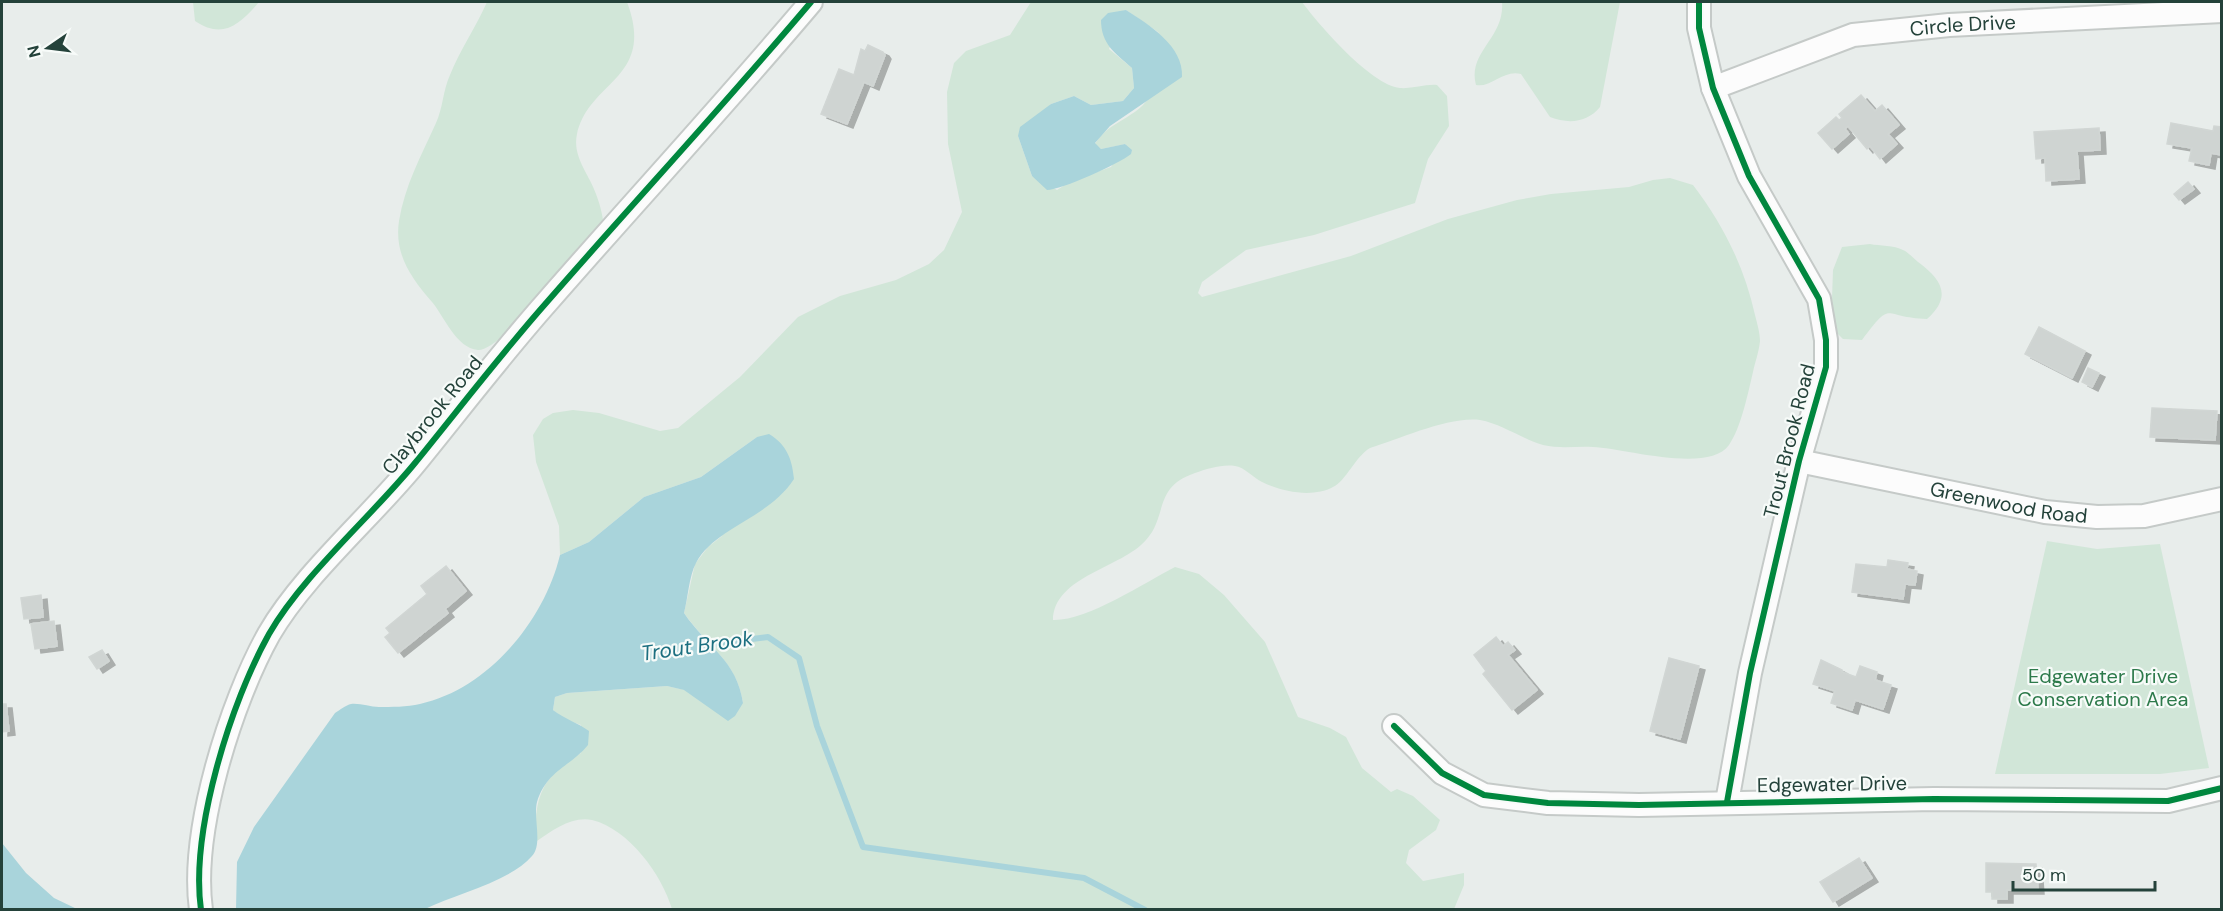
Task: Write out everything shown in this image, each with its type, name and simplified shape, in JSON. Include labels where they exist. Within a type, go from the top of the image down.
[{"type":"street","name":"Claybrook Road","points":[[201,909],[201,858],[218,769],[233,718],[270,633],[301,590],[413,465],[546,303],[692,141],[811,2]]},
{"type":"street","name":"Trout Brook Road","points":[[1699,2],[1699,28],[1713,88],[1749,176],[1819,299],[1826,340],[1826,367],[1799,461],[1750,673],[1727,802]]},
{"type":"street","name":"Circle Drive","points":[[1713,88],[1854,35],[1949,25],[2222,11]]},
{"type":"street","name":"Greenwood Road","points":[[1799,461],[2045,513],[2097,517],[2144,516],[2222,499]]},
{"type":"street","name":"Edgewater Drive","points":[[1394,726],[1442,773],[1484,795],[1548,803],[1934,799],[2168,801],[2222,788]]},
{"type":"green space","points":[[193,2],[259,2],[238,23],[223,29],[214,29],[195,21]]},
{"type":"green space","points":[[487,2],[627,2],[634,28],[633,48],[627,63],[594,101],[584,116],[577,134],[579,158],[598,199],[604,234],[523,319],[489,346],[478,350],[463,344],[457,338],[417,284],[402,255],[398,233],[405,195],[438,117],[448,81]]},
{"type":"green space","points":[[1031,2],[1302,2],[1333,39],[1375,77],[1400,88],[1437,85],[1447,96],[1449,126],[1428,159],[1415,203],[1314,235],[1246,250],[1202,282],[1198,293],[1202,297],[1351,256],[1448,219],[1517,200],[1551,194],[1629,187],[1653,180],[1670,178],[1693,185],[1723,230],[1745,280],[1760,341],[1741,420],[1729,445],[1719,453],[1704,458],[1685,459],[1607,448],[1549,446],[1488,422],[1468,420],[1454,421],[1425,429],[1370,448],[1338,484],[1316,492],[1279,489],[1262,482],[1238,467],[1215,467],[1195,473],[1173,486],[1163,503],[1153,531],[1146,540],[1135,550],[1077,583],[1056,605],[1053,620],[1067,619],[1098,608],[1175,567],[1199,574],[1224,595],[1265,642],[1298,717],[1330,728],[1346,737],[1362,768],[1391,792],[1397,789],[1413,796],[1440,820],[1436,830],[1409,850],[1406,863],[1423,881],[1464,873],[1464,885],[1454,909],[672,909],[660,882],[642,855],[619,833],[606,825],[592,820],[577,820],[563,825],[537,841],[537,812],[543,789],[558,769],[581,753],[581,725],[564,719],[553,710],[555,697],[567,693],[667,686],[743,703],[740,688],[728,665],[684,613],[695,564],[708,547],[722,536],[757,437],[701,477],[644,497],[589,542],[560,555],[559,526],[536,462],[533,435],[543,419],[553,413],[573,410],[599,413],[660,431],[678,428],[740,377],[798,317],[840,296],[896,280],[929,264],[944,250],[962,212],[948,144],[947,92],[954,63],[966,51],[1010,35]],"holes":[[[1126,10],[1158,32],[1178,59],[1143,105],[1105,132],[1095,144],[1101,149],[1126,144],[1111,167],[1071,181],[1057,190],[1032,176],[1018,136],[1051,104],[1074,96],[1091,105],[1123,101],[1134,88],[1132,68],[1109,49]]]},
{"type":"green space","points":[[1502,2],[1620,2],[1600,107],[1595,112],[1577,121],[1564,121],[1550,117],[1521,74],[1509,74],[1487,84],[1476,85],[1477,63],[1498,26]]},
{"type":"green space","points":[[1870,244],[1903,250],[1926,268],[1941,288],[1940,303],[1927,319],[1889,313],[1879,319],[1862,340],[1843,339],[1831,327],[1833,270],[1842,247]]},
{"type":"green space","name":"Edgewater Drive Conservation Area","points":[[2047,541],[2097,549],[2160,544],[2209,768],[2160,774],[1995,774]]},
{"type":"water","points":[[1126,10],[1154,29],[1171,46],[1181,66],[1182,77],[1110,126],[1095,143],[1101,149],[1125,144],[1132,150],[1131,154],[1090,176],[1047,190],[1032,176],[1018,136],[1020,127],[1051,104],[1074,96],[1091,105],[1123,101],[1134,88],[1132,68],[1106,42],[1101,20],[1108,13]]},
{"type":"water","points":[[769,434],[788,453],[794,479],[770,504],[716,540],[705,551],[694,568],[684,613],[728,665],[740,688],[743,703],[735,716],[728,721],[684,690],[667,686],[567,693],[555,697],[553,710],[589,731],[588,745],[553,776],[541,791],[536,808],[537,845],[535,851],[522,865],[510,873],[482,887],[425,909],[236,909],[237,862],[254,827],[335,713],[351,704],[379,707],[420,704],[445,696],[468,684],[510,649],[527,627],[552,580],[560,555],[589,542],[644,497],[701,477],[757,437]]},
{"type":"water","points":[[2,843],[26,873],[54,898],[77,909],[2,909]]},
{"type":"building","points":[[868,45],[885,55],[873,86],[864,82],[847,124],[821,114],[839,69],[854,75],[861,49],[865,51]]},
{"type":"building","points":[[1861,95],[1875,111],[1882,105],[1899,125],[1888,134],[1897,144],[1880,159],[1870,146],[1867,149],[1848,126],[1845,129],[1849,134],[1832,149],[1818,133],[1836,117],[1839,120],[1842,118],[1839,114]]},
{"type":"building","points":[[2171,123],[2213,131],[2214,126],[2222,127],[2222,155],[2211,153],[2209,165],[2189,161],[2192,148],[2167,144]]},
{"type":"building","points":[[2099,128],[2100,150],[2077,151],[2079,179],[2046,181],[2045,158],[2036,159],[2034,132]]},
{"type":"building","points":[[2188,182],[2194,189],[2179,200],[2174,194]]},
{"type":"building","points":[[2039,327],[2085,351],[2072,378],[2025,354]]},
{"type":"building","points":[[2088,368],[2099,373],[2092,387],[2082,382]]},
{"type":"building","points":[[2152,408],[2217,411],[2215,440],[2150,437]]},
{"type":"building","points":[[1888,560],[1908,563],[1907,569],[1917,571],[1915,585],[1905,584],[1903,599],[1852,592],[1856,564],[1887,567]]},
{"type":"building","points":[[446,566],[466,591],[445,609],[448,613],[398,653],[385,637],[390,633],[386,628],[427,594],[421,586]]},
{"type":"building","points":[[41,595],[43,617],[24,619],[21,598]]},
{"type":"building","points":[[54,621],[57,646],[35,649],[31,624]]},
{"type":"building","points":[[1496,637],[1503,646],[1508,642],[1515,650],[1508,655],[1537,690],[1512,710],[1483,674],[1486,671],[1474,655]]},
{"type":"building","points":[[102,650],[109,661],[97,669],[89,657]]},
{"type":"building","points":[[1669,658],[1699,666],[1680,739],[1650,731]]},
{"type":"building","points":[[1821,660],[1856,677],[1860,666],[1877,672],[1875,680],[1891,685],[1883,709],[1855,700],[1852,710],[1831,703],[1835,691],[1813,684]]},
{"type":"building","points":[[2,704],[6,704],[9,731],[2,732]]},
{"type":"building","points":[[1859,858],[1872,878],[1833,902],[1820,882]]},
{"type":"building","points":[[1986,863],[2036,864],[2038,890],[2007,890],[2007,899],[1992,899],[1992,892],[1986,892]]},
{"type":"waterway","name":"Trout Brook","points":[[704,645],[768,637],[799,658],[817,726],[863,847],[1084,878],[1145,910]]},
{"type":"cycle path","points":[[201,910],[199,878],[202,843],[217,768],[241,695],[269,634],[283,612],[319,568],[415,463],[530,322],[811,2]]},
{"type":"cycle path","points":[[1699,2],[1699,28],[1713,88],[1749,176],[1819,299],[1826,340],[1826,367],[1799,461],[1750,673],[1727,802]]},
{"type":"cycle path","points":[[1394,726],[1442,773],[1484,795],[1548,803],[1639,805],[1934,799],[2168,801],[2222,788]]}]
